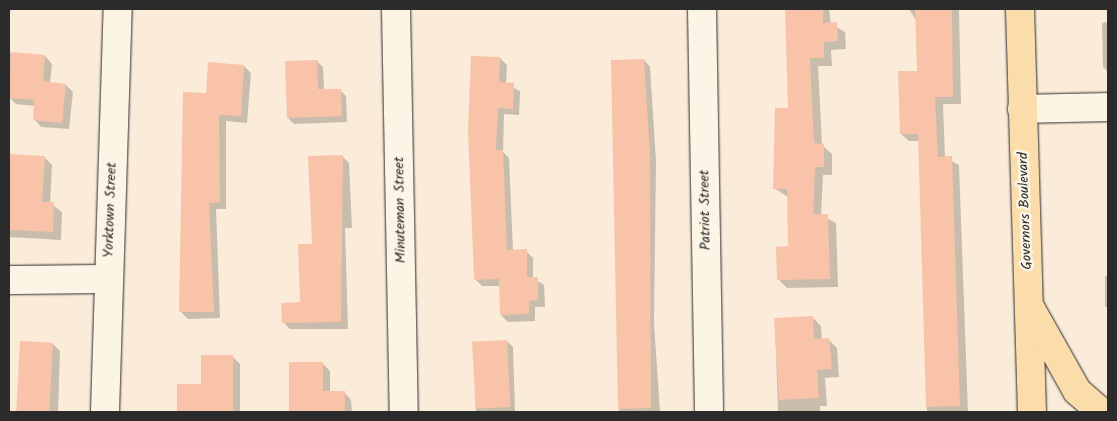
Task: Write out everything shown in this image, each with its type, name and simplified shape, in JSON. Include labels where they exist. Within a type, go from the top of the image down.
[{"type":"main road","name":"Governors Boulevard","points":[[1020,9],[1032,412]]},
{"type":"main road","points":[[1029,307],[1077,391],[1101,412]]},
{"type":"street","name":"Yorktown Street","points":[[105,412],[107,278],[118,9]]},
{"type":"street","name":"Minuteman Street","points":[[396,9],[404,412]]},
{"type":"street","name":"Patriot Street","points":[[702,9],[708,412]]},
{"type":"street","points":[[1022,109],[1108,107]]},
{"type":"street","points":[[9,280],[107,278]]},
{"type":"building","points":[[785,9],[823,9],[823,23],[837,22],[838,41],[824,42],[824,58],[810,58],[814,143],[824,144],[824,167],[815,167],[813,214],[828,214],[830,279],[777,280],[776,247],[788,246],[787,189],[773,189],[775,108],[788,108]]},
{"type":"building","points":[[915,9],[952,9],[953,97],[935,97],[938,157],[952,156],[960,406],[926,407],[918,134],[900,134],[898,71],[917,71]]},
{"type":"building","points":[[11,52],[45,55],[43,81],[66,84],[62,123],[33,120],[34,100],[9,98]]},
{"type":"building","points":[[471,56],[500,57],[499,82],[514,83],[513,109],[498,108],[496,150],[503,150],[507,250],[527,249],[527,277],[538,277],[538,300],[529,301],[529,314],[500,315],[499,279],[474,280],[468,129]]},
{"type":"building","points":[[644,59],[650,154],[651,408],[618,409],[611,60]]},
{"type":"building","points":[[317,60],[318,89],[341,89],[342,116],[287,118],[285,61]]},
{"type":"building","points":[[208,62],[244,65],[241,116],[219,115],[220,202],[209,203],[214,312],[179,312],[183,92],[206,93]]},
{"type":"building","points":[[10,154],[45,156],[42,202],[54,202],[53,232],[9,230]]},
{"type":"building","points":[[343,155],[341,322],[282,323],[281,303],[300,302],[298,244],[312,244],[308,156]]},
{"type":"building","points":[[813,316],[814,339],[829,338],[832,369],[817,370],[819,398],[779,400],[774,318]]},
{"type":"building","points":[[507,340],[511,407],[476,409],[472,342]]},
{"type":"building","points":[[20,341],[53,343],[49,412],[16,412]]},
{"type":"building","points":[[201,355],[233,355],[233,411],[177,411],[177,384],[201,384]]},
{"type":"building","points":[[289,362],[323,362],[323,391],[345,391],[345,412],[289,412]]}]
